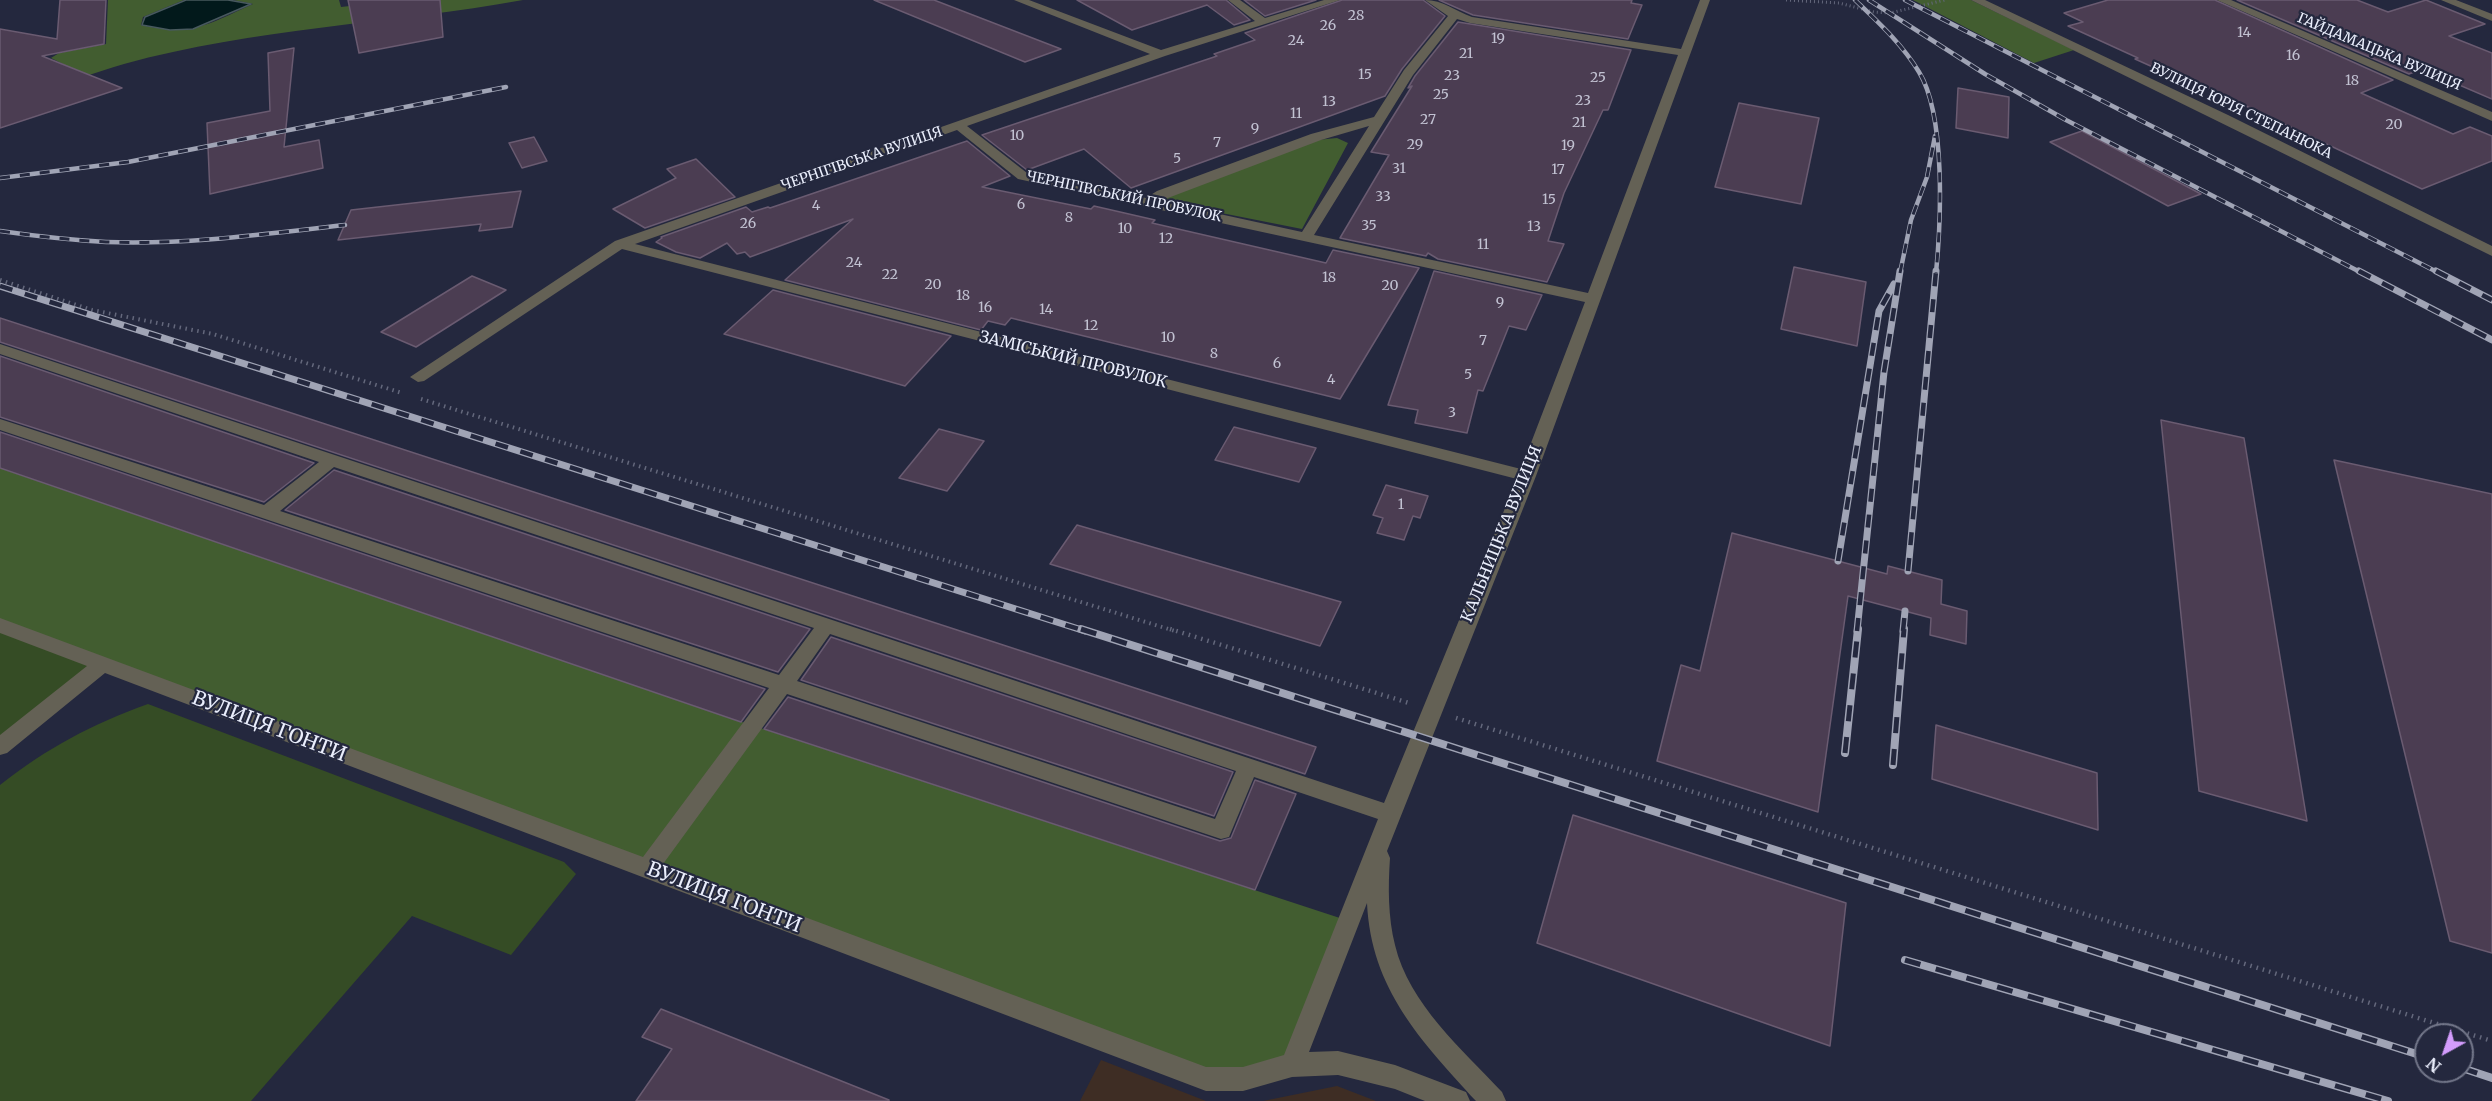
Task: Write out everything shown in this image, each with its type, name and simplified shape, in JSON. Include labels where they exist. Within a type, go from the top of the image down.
[{"type":"street","points":[[1018,0],[1161,54]]},
{"type":"street","points":[[1233,0],[1263,22]]},
{"type":"street","name":"ЧЕРНІГІВСЬКА ВУЛИЦЯ","points":[[418,377],[620,244],[1161,54],[1335,0]]},
{"type":"street","points":[[1430,0],[1455,15],[1685,53]]},
{"type":"street","name":"КАЛЬНИЦЬКА ВУЛИЦЯ","points":[[1292,1065],[1431,710],[1527,476],[1705,0]]},
{"type":"street","name":"ВУЛИЦЯ ЮРІЯ СТЕПАНЮКА","points":[[1976,0],[2489,248]]},
{"type":"street","name":"ГАЙДАМАЦЬКА ВУЛИЦЯ","points":[[2222,0],[2492,117]]},
{"type":"street","points":[[2446,0],[2492,18]]},
{"type":"street","points":[[1306,237],[1408,73],[1455,15]]},
{"type":"street","points":[[1148,203],[1162,195],[1316,137],[1377,120]]},
{"type":"street","name":"ЧЕРНІГІВСЬКИЙ ПРОВУЛОК","points":[[958,125],[1023,176],[1593,298]]},
{"type":"street","name":"ЗАМІСЬКИЙ ПРОВУЛОК","points":[[620,244],[1527,476]]},
{"type":"street","points":[[0,349],[1391,814]]},
{"type":"street","points":[[0,424],[1221,830],[1248,767]]},
{"type":"street","points":[[267,512],[333,459]]},
{"type":"street","name":"ВУЛИЦЯ ГОНТИ","points":[[0,625],[1206,1079],[1243,1078],[1292,1065],[1338,1063],[1395,1077],[1457,1101]]},
{"type":"street","points":[[647,869],[826,626]]},
{"type":"street","points":[[0,747],[102,664]]},
{"type":"street","points":[[1380,841],[1377,895],[1383,946],[1400,988],[1423,1023],[1492,1101]]},
{"type":"path","points":[[1786,0],[1839,3],[1869,11],[1890,13],[1945,0]]},
{"type":"path","points":[[0,280],[92,310],[213,334],[406,394]]},
{"type":"path","points":[[418,398],[1431,710],[2492,1041]]},
{"type":"shaded area","points":[[186,0],[228,0],[251,4],[193,29],[170,30],[142,25],[145,17]]},
{"type":"shaded area","points":[[1101,1060],[1206,1101],[1080,1101]]},
{"type":"shaded area","points":[[1337,1086],[1376,1101],[1263,1101]]},
{"type":"green space","points":[[108,0],[184,0],[143,17],[141,25],[187,29],[211,23],[253,4],[233,0],[339,0],[341,7],[377,3],[380,0],[523,0],[223,42],[124,64],[38,94],[69,67],[51,58],[59,53],[106,44]]},
{"type":"green space","points":[[1913,0],[1971,0],[2074,50],[2034,63]]},
{"type":"green space","points":[[1337,138],[1348,143],[1302,229],[1161,201],[1317,140]]},
{"type":"green space","points":[[0,468],[742,722],[1349,921],[1292,1065],[1206,1079],[0,625]]},
{"type":"green space","points":[[0,625],[102,664],[0,747]]},
{"type":"green space","points":[[148,704],[564,862],[576,874],[511,955],[412,916],[251,1101],[0,1101],[0,785],[71,738]]},
{"type":"building","points":[[60,0],[106,0],[104,44],[42,56],[122,88],[0,128],[0,29],[57,39]]},
{"type":"building","points":[[348,0],[440,0],[443,37],[359,53]]},
{"type":"building","points":[[874,0],[934,0],[1061,49],[1025,62]]},
{"type":"building","points":[[1077,0],[1226,0],[1250,20],[1234,25],[1207,5],[1132,30]]},
{"type":"building","points":[[1244,0],[1316,0],[1265,16]]},
{"type":"building","points":[[1342,0],[1423,0],[1445,16],[1402,69],[1385,96],[1131,188],[1084,149],[1027,170],[982,135],[1217,56],[1214,54],[1255,40],[1245,33]]},
{"type":"building","points":[[1439,0],[1632,0],[1631,3],[1642,5],[1628,39],[1473,15]]},
{"type":"building","points":[[2108,0],[2215,0],[2393,80],[2361,93],[2453,134],[2470,127],[2492,136],[2492,161],[2422,189],[2180,75],[2175,77],[2068,26],[2083,22],[2064,13]]},
{"type":"building","points":[[2237,0],[2357,0],[2388,12],[2426,0],[2485,24],[2449,36],[2492,53],[2492,99],[2422,69],[2409,74]]},
{"type":"building","points":[[1458,22],[1631,50],[1608,110],[1603,110],[1564,193],[1548,241],[1564,244],[1547,282],[1438,259],[1428,253],[1426,256],[1340,238],[1389,155],[1371,152],[1412,86],[1408,88],[1415,76]]},
{"type":"building","points":[[294,48],[284,147],[319,140],[323,168],[210,194],[207,123],[270,111],[268,53]]},
{"type":"building","points":[[1958,88],[2009,97],[2008,138],[1956,128]]},
{"type":"building","points":[[1739,103],[1819,118],[1801,204],[1715,187]]},
{"type":"building","points":[[2082,131],[2201,194],[2168,206],[2050,142]]},
{"type":"building","points":[[534,137],[547,161],[522,168],[509,143]]},
{"type":"building","points":[[967,141],[1010,176],[982,187],[1091,209],[1094,206],[1155,220],[1152,223],[1326,263],[1333,250],[1419,268],[1340,399],[1011,318],[1005,325],[988,321],[981,330],[785,280],[853,219],[750,257],[745,252],[737,254],[727,243],[700,258],[676,252],[656,242],[661,237],[746,207],[752,212],[770,208]]},
{"type":"building","points":[[696,159],[735,197],[645,228],[613,209],[676,178],[667,169]]},
{"type":"building","points":[[521,191],[512,227],[479,231],[481,224],[338,240],[351,210]]},
{"type":"building","points":[[1794,267],[1866,282],[1857,346],[1781,329]]},
{"type":"building","points":[[1434,271],[1542,295],[1526,330],[1509,326],[1483,391],[1478,390],[1467,433],[1415,423],[1418,410],[1388,405]]},
{"type":"building","points":[[472,276],[506,290],[416,347],[381,332]]},
{"type":"building","points":[[773,290],[951,336],[905,386],[724,334]]},
{"type":"building","points":[[0,318],[1316,747],[1305,774],[0,342]]},
{"type":"building","points":[[0,356],[314,463],[264,502],[0,417]]},
{"type":"building","points":[[2161,420],[2244,438],[2307,821],[2199,791]]},
{"type":"building","points":[[1234,427],[1316,448],[1299,482],[1215,460]]},
{"type":"building","points":[[939,429],[984,441],[947,491],[899,478]]},
{"type":"building","points":[[0,432],[765,689],[741,722],[0,468]]},
{"type":"building","points":[[2334,460],[2492,494],[2492,953],[2450,941]]},
{"type":"building","points":[[334,470],[810,629],[778,672],[285,510]]},
{"type":"building","points":[[1386,485],[1428,496],[1420,518],[1413,516],[1404,540],[1377,533],[1383,518],[1373,515]]},
{"type":"building","points":[[1077,525],[1341,602],[1320,646],[1050,564]]},
{"type":"building","points":[[1732,533],[1887,574],[1888,566],[1942,580],[1941,604],[1967,611],[1966,644],[1930,635],[1931,618],[1848,596],[1818,812],[1657,761],[1681,665],[1700,671]]},
{"type":"building","points":[[831,637],[1233,772],[1214,816],[801,680]]},
{"type":"building","points":[[788,697],[1220,841],[1231,838],[1255,780],[1296,794],[1255,890],[764,729]]},
{"type":"building","points":[[1936,725],[2097,773],[2098,830],[1932,779]]},
{"type":"building","points":[[1573,815],[1846,903],[1830,1046],[1537,943]]},
{"type":"building","points":[[661,1009],[889,1101],[636,1101],[672,1049],[642,1037]]},
{"type":"railway","points":[[1855,0],[1905,52],[1919,72],[1928,91],[1938,141],[1940,199],[1936,273]]},
{"type":"railway","points":[[1869,0],[1985,74],[2066,120],[2362,273]]},
{"type":"railway","points":[[1905,0],[2439,273]]},
{"type":"railway","points":[[0,178],[128,162],[506,87]]},
{"type":"railway","points":[[1900,273],[1911,220],[1927,177],[1935,136]]},
{"type":"railway","points":[[0,231],[79,240],[136,243],[226,238],[345,225]]},
{"type":"railway","points":[[1857,631],[1884,372],[1900,271]]},
{"type":"railway","points":[[1908,571],[1936,271]]},
{"type":"railway","points":[[2359,271],[2492,340]]},
{"type":"railway","points":[[2436,271],[2492,300]]},
{"type":"railway","points":[[1838,561],[1879,311],[1894,284]]},
{"type":"railway","points":[[0,286],[1085,631]]},
{"type":"railway","points":[[1903,631],[1905,611]]},
{"type":"railway","points":[[1081,629],[2414,1053]]},
{"type":"railway","points":[[1845,753],[1858,629]]},
{"type":"railway","points":[[1893,765],[1904,629]]},
{"type":"railway","points":[[1905,960],[2388,1101]]},
{"type":"railway","points":[[2474,1072],[2492,1078]]}]
